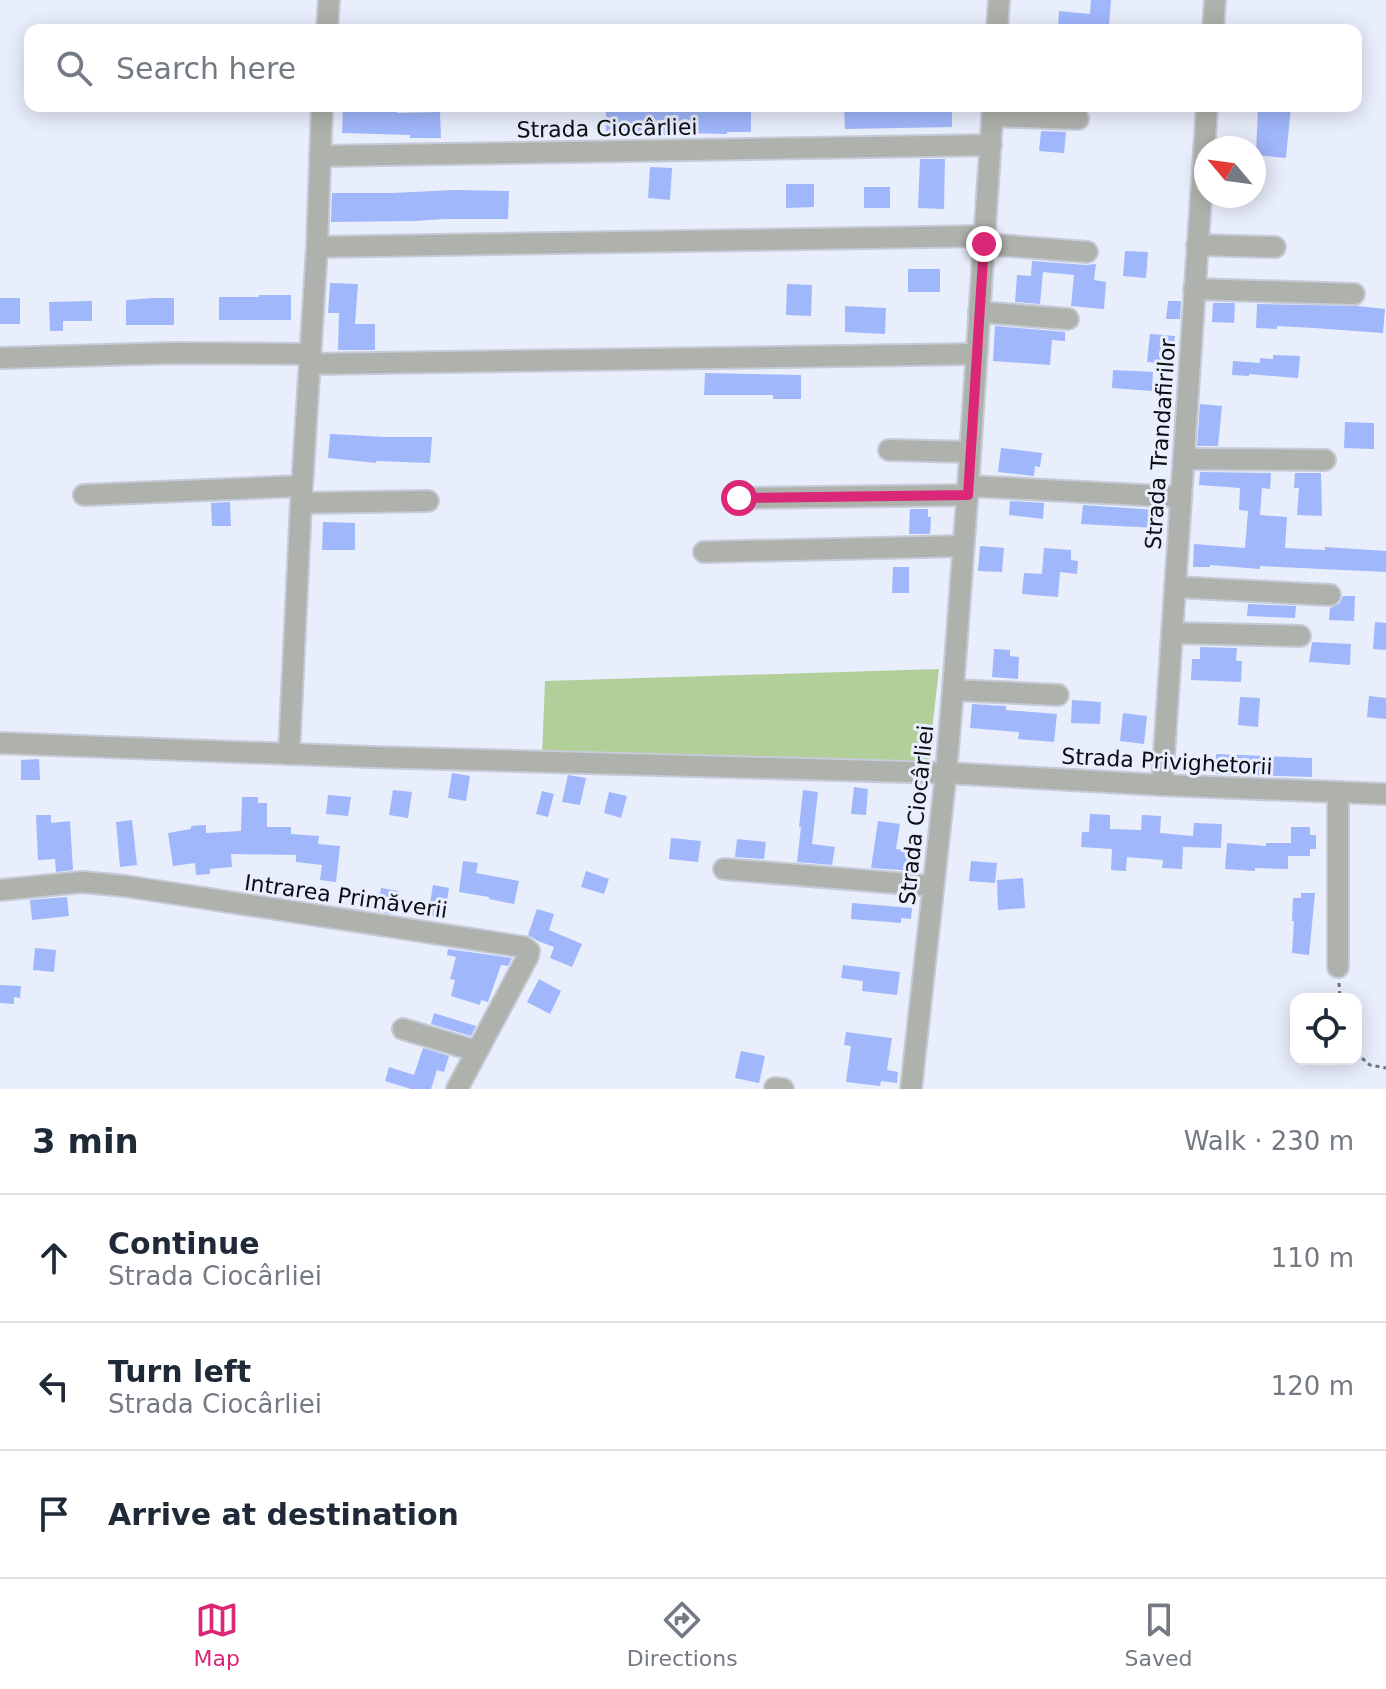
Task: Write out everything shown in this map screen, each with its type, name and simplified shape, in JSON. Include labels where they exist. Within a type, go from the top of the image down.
[{"type":"street","points":[[327,24],[329,0]]},
{"type":"street","points":[[997,24],[999,0]]},
{"type":"street","points":[[1213,24],[1215,0]]},
{"type":"street","points":[[289,754],[322,112]]},
{"type":"street","name":"Strada Ciocârliei","points":[[911,1089],[953,690],[993,112]]},
{"type":"street","points":[[1004,112],[1078,119]]},
{"type":"street","name":"Strada Trandafirilor","points":[[1162,785],[1207,112]]},
{"type":"street","name":"Strada Ciocârliei","points":[[320,156],[991,145]]},
{"type":"street","points":[[317,247],[984,240],[1087,252]]},
{"type":"street","points":[[1197,245],[1275,247]]},
{"type":"street","points":[[1194,289],[1354,294]]},
{"type":"street","points":[[979,312],[1068,319]]},
{"type":"street","points":[[0,358],[175,353],[310,359],[976,354]]},
{"type":"street","points":[[889,450],[970,452]]},
{"type":"street","points":[[1184,459],[1325,460]]},
{"type":"street","points":[[739,498],[968,491],[1181,497]]},
{"type":"street","points":[[84,495],[301,494],[428,501]]},
{"type":"street","points":[[704,552],[963,546]]},
{"type":"street","points":[[1175,587],[1330,595]]},
{"type":"street","points":[[1172,633],[1300,636]]},
{"type":"street","points":[[953,690],[1058,695]]},
{"type":"street","name":"Strada Privighetorii","points":[[0,743],[946,773],[1386,794]]},
{"type":"street","points":[[1338,793],[1338,967]]},
{"type":"street","points":[[724,869],[933,886]]},
{"type":"street","name":"Intrarea Primăverii","points":[[0,890],[82,882],[125,886],[524,947],[529,951],[528,956],[457,1089]]},
{"type":"street","points":[[403,1029],[476,1051]]},
{"type":"street","points":[[775,1088],[783,1089]]},
{"type":"path","points":[[1362,1058],[1370,1065],[1386,1068]]},
{"type":"green space","points":[[939,669],[928,766],[542,756],[545,681]]},
{"type":"building","points":[[1091,0],[1111,0],[1109,24],[1058,24],[1059,11],[1090,14]]},
{"type":"building","points":[[343,112],[440,112],[441,138],[342,133]]},
{"type":"building","points":[[606,112],[751,112],[751,132],[606,136]]},
{"type":"building","points":[[844,112],[952,112],[952,127],[845,129]]},
{"type":"building","points":[[1258,112],[1290,112],[1286,158],[1266,156],[1266,136],[1257,136]]},
{"type":"building","points":[[1041,131],[1066,132],[1064,153],[1039,151]]},
{"type":"building","points":[[920,159],[945,159],[944,209],[918,208]]},
{"type":"building","points":[[650,167],[672,168],[670,200],[648,198]]},
{"type":"building","points":[[786,184],[814,184],[814,207],[786,208]]},
{"type":"building","points":[[864,187],[890,187],[890,208],[864,208]]},
{"type":"building","points":[[509,191],[508,219],[331,222],[332,193]]},
{"type":"building","points":[[1125,251],[1148,252],[1146,278],[1123,276]]},
{"type":"building","points":[[1032,261],[1096,264],[1094,280],[1106,282],[1104,309],[1071,306],[1074,275],[1043,272],[1040,304],[1015,302],[1017,275],[1031,276]]},
{"type":"building","points":[[908,269],[940,269],[940,292],[908,292]]},
{"type":"building","points":[[330,283],[358,284],[355,324],[375,324],[375,350],[338,350],[339,313],[328,313]]},
{"type":"building","points":[[787,284],[812,285],[811,316],[786,315]]},
{"type":"building","points":[[291,295],[291,320],[219,320],[219,297]]},
{"type":"building","points":[[0,298],[20,298],[20,324],[0,324]]},
{"type":"building","points":[[174,298],[174,325],[126,325],[126,300]]},
{"type":"building","points":[[92,301],[92,321],[63,321],[63,331],[50,331],[49,302]]},
{"type":"building","points":[[1168,301],[1181,301],[1180,319],[1166,319]]},
{"type":"building","points":[[1213,303],[1235,303],[1234,323],[1212,322]]},
{"type":"building","points":[[1257,304],[1385,309],[1383,333],[1277,326],[1277,329],[1256,328]]},
{"type":"building","points":[[845,306],[886,308],[885,334],[845,332]]},
{"type":"building","points":[[995,326],[1065,332],[1065,341],[1052,340],[1050,365],[993,361]]},
{"type":"building","points":[[1150,334],[1175,336],[1172,364],[1147,362]]},
{"type":"building","points":[[1273,355],[1300,356],[1298,378],[1232,375],[1233,361],[1260,363],[1260,358],[1273,359]]},
{"type":"building","points":[[1113,370],[1153,372],[1152,391],[1112,388]]},
{"type":"building","points":[[705,373],[801,375],[801,399],[773,399],[773,395],[704,395]]},
{"type":"building","points":[[1200,404],[1222,406],[1218,446],[1197,446]]},
{"type":"building","points":[[1345,422],[1374,423],[1374,449],[1344,448]]},
{"type":"building","points":[[330,434],[432,437],[430,463],[376,463],[328,458]]},
{"type":"building","points":[[1001,448],[1042,453],[1040,467],[1035,466],[1034,476],[998,472]]},
{"type":"building","points":[[1200,472],[1271,473],[1270,489],[1262,488],[1260,515],[1287,517],[1285,548],[1386,551],[1386,572],[1260,566],[1260,569],[1210,565],[1193,567],[1194,544],[1245,548],[1248,511],[1239,510],[1240,488],[1199,485]]},
{"type":"building","points":[[1295,473],[1321,473],[1322,516],[1297,515],[1299,488],[1294,488]]},
{"type":"building","points":[[1010,501],[1044,503],[1043,519],[1009,515]]},
{"type":"building","points":[[230,502],[231,526],[212,526],[211,503]]},
{"type":"building","points":[[1083,505],[1157,510],[1156,528],[1081,524]]},
{"type":"building","points":[[910,509],[928,509],[930,534],[909,534]]},
{"type":"building","points":[[323,522],[355,523],[355,550],[322,550]]},
{"type":"building","points":[[980,546],[1004,548],[1002,572],[978,571]]},
{"type":"building","points":[[1044,548],[1071,550],[1071,560],[1078,561],[1077,574],[1060,572],[1058,597],[1022,594],[1024,573],[1042,574]]},
{"type":"building","points":[[893,567],[909,567],[909,593],[892,593]]},
{"type":"building","points":[[1343,596],[1355,596],[1354,621],[1329,620],[1330,608],[1340,603]]},
{"type":"building","points":[[1248,604],[1296,606],[1295,618],[1247,616]]},
{"type":"building","points":[[1375,622],[1386,623],[1386,650],[1373,649]]},
{"type":"building","points":[[1312,642],[1351,644],[1350,665],[1309,662]]},
{"type":"building","points":[[1200,647],[1237,648],[1236,661],[1242,661],[1241,682],[1191,680],[1192,659],[1200,659]]},
{"type":"building","points":[[994,649],[1010,650],[1010,656],[1019,657],[1018,679],[992,677]]},
{"type":"building","points":[[1369,696],[1386,698],[1386,719],[1367,717]]},
{"type":"building","points":[[1240,697],[1260,698],[1258,727],[1238,725]]},
{"type":"building","points":[[1072,700],[1101,702],[1100,724],[1071,723]]},
{"type":"building","points":[[972,704],[1057,714],[1054,742],[1018,739],[1019,732],[970,728]]},
{"type":"building","points":[[1123,713],[1147,716],[1144,744],[1120,741]]},
{"type":"building","points":[[1216,754],[1312,758],[1312,777],[1215,774]]},
{"type":"building","points":[[39,759],[40,780],[21,780],[21,760]]},
{"type":"building","points":[[452,773],[470,776],[466,801],[448,798]]},
{"type":"building","points":[[568,775],[586,778],[580,805],[562,802]]},
{"type":"building","points":[[854,787],[868,789],[866,815],[851,814]]},
{"type":"building","points":[[393,790],[412,792],[408,818],[389,815]]},
{"type":"building","points":[[803,790],[818,792],[812,844],[835,847],[832,865],[797,862]]},
{"type":"building","points":[[542,791],[554,794],[548,817],[536,814]]},
{"type":"building","points":[[609,792],[627,796],[621,818],[604,813]]},
{"type":"building","points":[[328,795],[351,797],[348,816],[326,814]]},
{"type":"building","points":[[242,797],[258,797],[258,803],[267,803],[267,827],[291,827],[291,834],[319,836],[318,844],[340,846],[336,882],[320,880],[322,865],[296,862],[296,855],[231,854],[232,867],[210,869],[210,874],[196,875],[195,863],[173,866],[168,833],[206,825],[206,833],[241,831]]},
{"type":"building","points":[[1090,814],[1110,815],[1110,829],[1141,830],[1142,815],[1161,816],[1160,833],[1193,836],[1194,823],[1222,824],[1221,848],[1183,847],[1182,869],[1162,868],[1163,860],[1127,857],[1126,871],[1111,870],[1112,849],[1081,847],[1082,832],[1089,832]]},
{"type":"building","points":[[36,815],[51,815],[51,823],[70,821],[73,870],[56,872],[55,859],[38,860]]},
{"type":"building","points":[[132,820],[137,865],[120,867],[116,822]]},
{"type":"building","points":[[878,821],[900,824],[896,849],[917,852],[915,871],[871,868]]},
{"type":"building","points":[[1291,827],[1310,827],[1310,835],[1316,835],[1316,849],[1310,849],[1310,856],[1288,856],[1288,869],[1225,869],[1227,843],[1266,846],[1266,843],[1291,843]]},
{"type":"building","points":[[671,838],[701,841],[698,862],[669,859]]},
{"type":"building","points":[[737,839],[766,842],[764,859],[735,857]]},
{"type":"building","points":[[463,861],[478,863],[476,873],[519,881],[514,904],[459,892]]},
{"type":"building","points":[[971,861],[997,863],[995,883],[969,881]]},
{"type":"building","points":[[586,871],[609,879],[604,894],[581,887]]},
{"type":"building","points":[[1023,878],[1025,908],[998,910],[997,880]]},
{"type":"building","points":[[433,885],[449,888],[444,918],[428,915]]},
{"type":"building","points":[[381,888],[399,891],[396,910],[392,909],[391,914],[377,911]]},
{"type":"building","points":[[1301,893],[1315,893],[1309,955],[1292,953],[1293,898],[1301,898]]},
{"type":"building","points":[[67,897],[69,916],[32,920],[30,900]]},
{"type":"building","points":[[852,903],[912,908],[911,919],[901,918],[901,923],[851,919]]},
{"type":"building","points":[[537,909],[554,914],[549,930],[582,944],[572,967],[550,958],[554,947],[528,935]]},
{"type":"building","points":[[35,948],[56,950],[54,972],[33,970]]},
{"type":"building","points":[[448,949],[512,958],[508,966],[501,965],[488,1002],[481,1000],[480,1005],[451,996],[455,980],[450,979],[456,957],[447,955]]},
{"type":"building","points":[[843,965],[900,972],[897,995],[862,991],[863,981],[841,978]]},
{"type":"building","points":[[539,979],[561,991],[550,1014],[527,1002]]},
{"type":"building","points":[[0,985],[21,986],[20,998],[14,997],[14,1004],[0,1003]]},
{"type":"building","points":[[434,1013],[476,1026],[471,1036],[431,1024]]},
{"type":"building","points":[[846,1032],[892,1038],[887,1070],[898,1072],[897,1083],[881,1081],[880,1086],[846,1082],[851,1046],[844,1045]]},
{"type":"building","points":[[423,1048],[449,1056],[444,1072],[437,1070],[431,1089],[411,1089],[385,1081],[389,1067],[414,1075]]},
{"type":"building","points":[[741,1051],[765,1056],[759,1083],[735,1078]]},
{"type":"route","points":[[739,498],[968,495],[984,244]]}]
